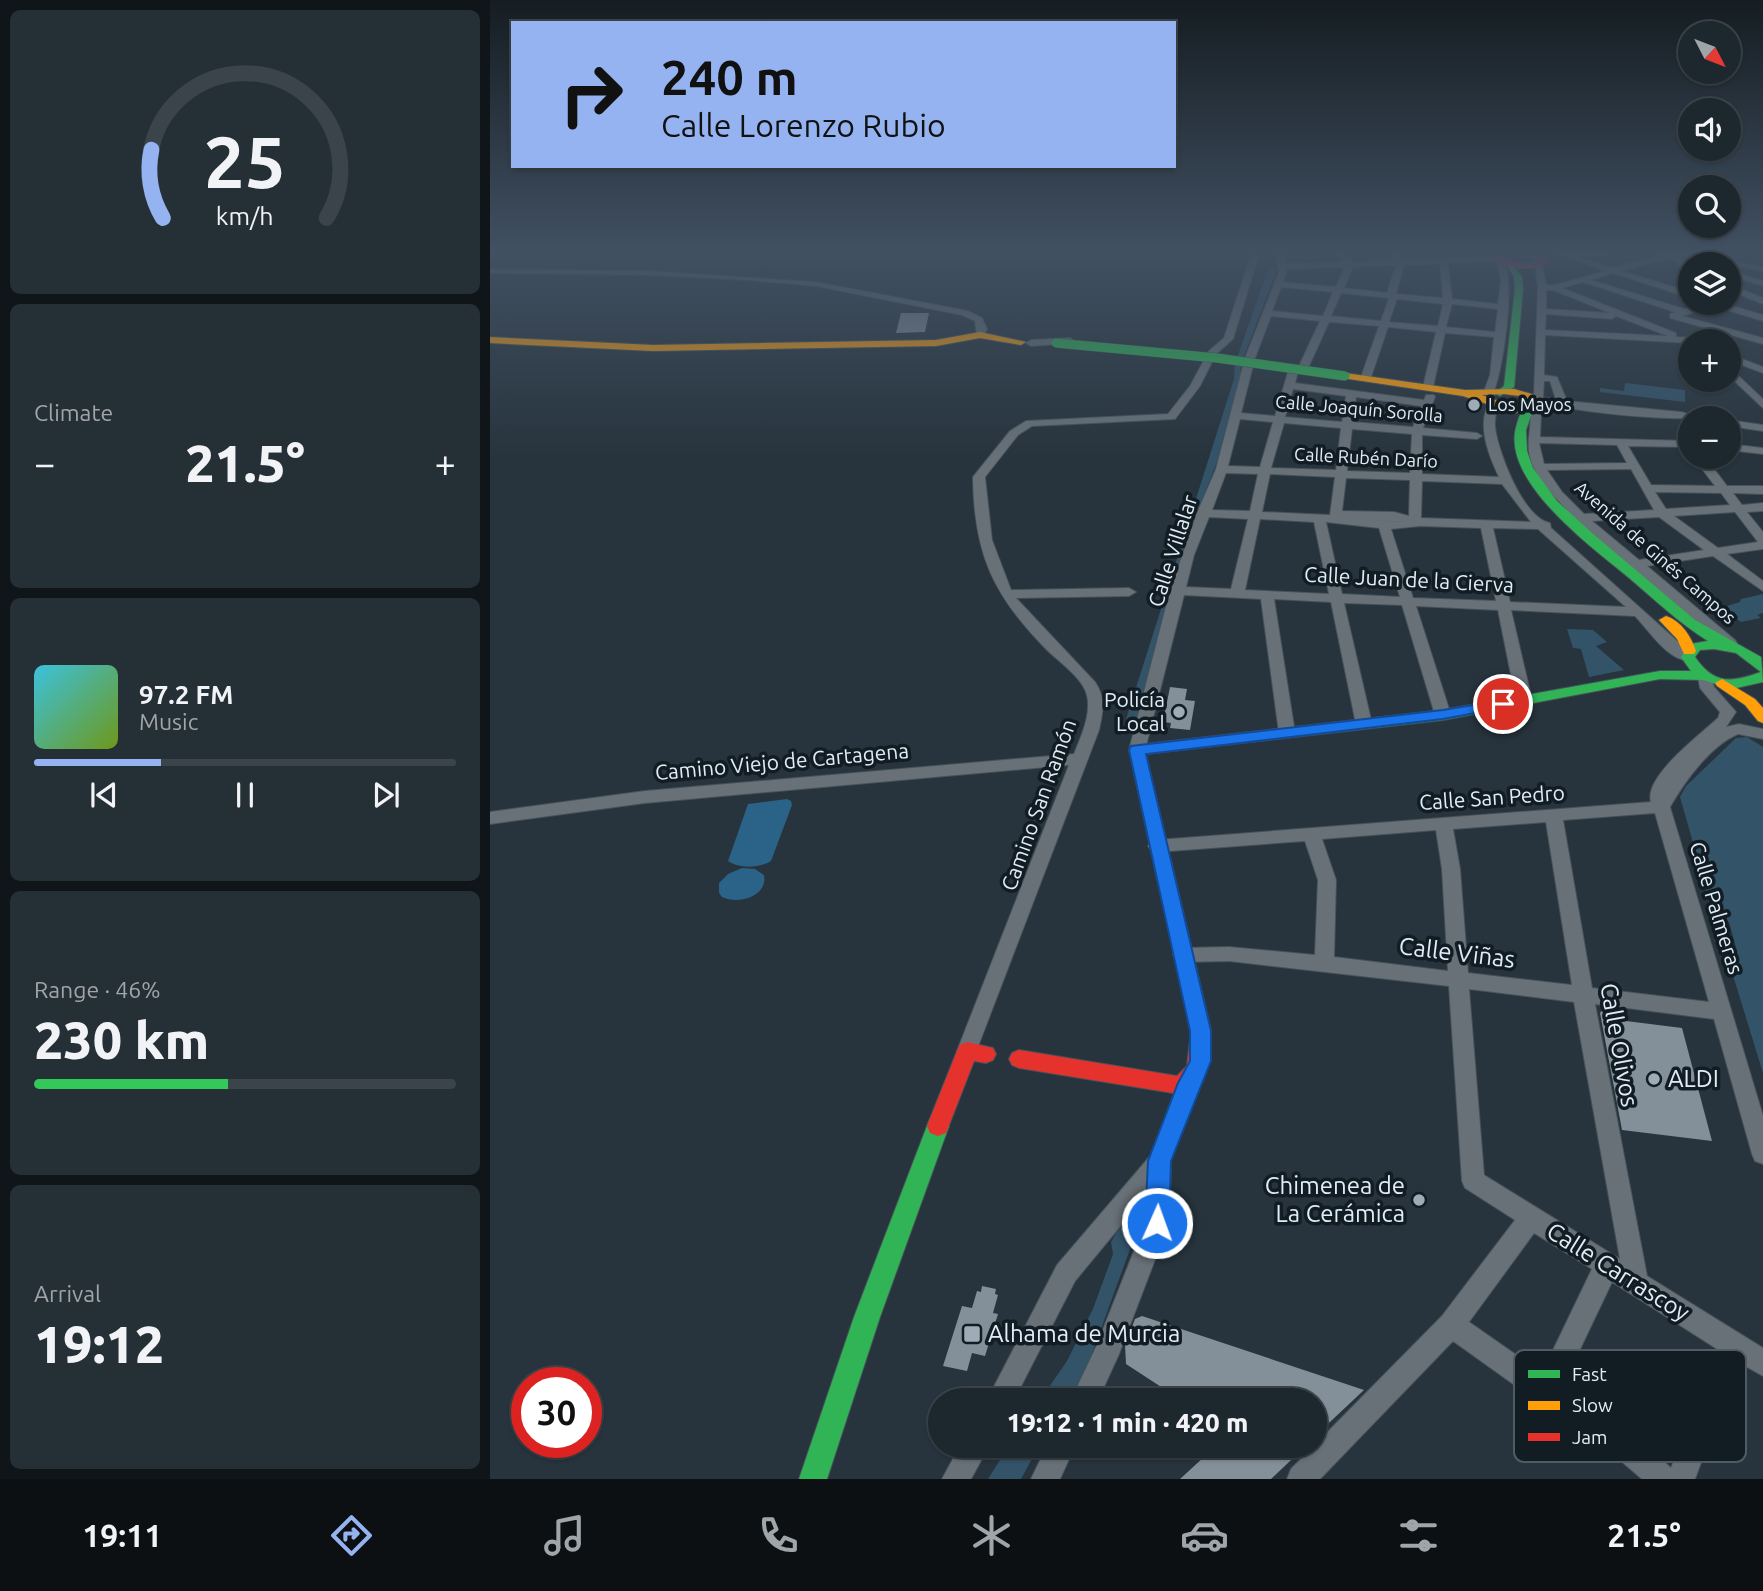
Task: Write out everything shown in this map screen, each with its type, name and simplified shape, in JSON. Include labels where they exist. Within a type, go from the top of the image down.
[{"type":"main road","name":"Avenida de Ginés Campos","points":[[1516,320],[1509,387],[1496,398],[1507,416],[1505,435],[1511,463],[1531,497],[1559,527],[1682,634],[1689,644],[1689,654]]},
{"type":"main road","name":"Avenida de Ginés Campos","points":[[1527,320],[1522,384],[1533,403],[1521,423],[1521,451],[1544,492],[1583,532],[1685,620],[1706,636],[1743,650]]},
{"type":"main road","points":[[490,340],[653,348],[936,343],[969,340],[1056,343],[1206,357],[1533,403]]},
{"type":"main road","points":[[1019,1059],[1179,1085],[1189,1083],[1196,1074],[1200,1061],[1200,1031],[1137,750],[1443,715],[1660,675],[1675,669],[1703,644],[1743,650],[1762,677],[1748,684],[1710,678],[1660,675]]},
{"type":"main road","points":[[1689,654],[1695,670],[1750,702],[1763,718]]},
{"type":"main road","points":[[813,1479],[856,1343],[905,1206],[967,1051],[986,1054]]},
{"type":"street","points":[[969,340],[982,329],[979,320]]},
{"type":"street","points":[[1026,342],[1212,357],[1228,339],[1234,320]]},
{"type":"street","name":"Calle Villalar","points":[[1137,750],[1177,591],[1203,513],[1222,469],[1248,362],[1263,320]]},
{"type":"street","points":[[1304,366],[1325,320]]},
{"type":"street","points":[[1346,320],[1499,335]]},
{"type":"street","points":[[1362,378],[1385,320]]},
{"type":"street","points":[[1418,521],[1415,478],[1419,425],[1431,388],[1445,320]]},
{"type":"street","name":"Avenida de Ginés Campos","points":[[1501,320],[1495,375],[1496,398],[1490,410],[1490,438],[1507,481],[1518,499],[1542,526],[1639,612],[1673,647],[1689,654]]},
{"type":"street","name":"Avenida de Ginés Campos","points":[[1542,320],[1539,394],[1533,403],[1537,417],[1532,448],[1539,467],[1555,492],[1580,518],[1743,650]]},
{"type":"street","points":[[1634,320],[1678,337]]},
{"type":"street","points":[[1647,325],[1661,320]]},
{"type":"street","points":[[1686,320],[1763,343]]},
{"type":"street","points":[[1541,332],[1678,340]]},
{"type":"street","points":[[1741,343],[1763,343]]},
{"type":"street","name":"Camino San Ramón","points":[[967,1051],[1091,730],[1097,703],[1096,694],[1006,594],[985,530],[979,477],[1014,433],[1030,423],[1171,417],[1178,412],[1212,357]]},
{"type":"street","points":[[1248,362],[1304,366],[1362,378]]},
{"type":"street","points":[[1248,362],[1293,372],[1336,378],[1362,378]]},
{"type":"street","points":[[1741,362],[1763,370]]},
{"type":"street","points":[[1237,594],[1265,470],[1293,372]]},
{"type":"street","points":[[1741,374],[1763,376]]},
{"type":"street","points":[[1538,377],[1554,379],[1561,404]]},
{"type":"street","points":[[1741,382],[1763,405]]},
{"type":"street","points":[[1289,385],[1427,404]]},
{"type":"street","points":[[1335,516],[1351,394]]},
{"type":"street","points":[[1533,403],[1678,415]]},
{"type":"street","points":[[1348,408],[1419,425]]},
{"type":"street","name":"Calle Joaquín Sorolla","points":[[1237,416],[1345,425],[1419,425],[1477,436]]},
{"type":"street","points":[[1741,424],[1763,428]]},
{"type":"street","points":[[1533,440],[1678,444]]},
{"type":"street","points":[[1620,442],[1662,513],[1763,587]]},
{"type":"street","points":[[1741,448],[1763,451]]},
{"type":"street","points":[[1539,467],[1635,467]]},
{"type":"street","name":"Calle Rubén Darío","points":[[1222,469],[1507,481]]},
{"type":"street","points":[[1636,564],[1763,542],[1708,469]]},
{"type":"street","points":[[1648,488],[1763,490]]},
{"type":"street","points":[[1580,518],[1763,507]]},
{"type":"street","points":[[1203,513],[1319,518],[1394,516],[1418,521],[1559,527]]},
{"type":"street","points":[[1335,516],[1384,525],[1401,526],[1418,521]]},
{"type":"street","points":[[1319,518],[1364,724]]},
{"type":"street","points":[[1486,524],[1524,700]]},
{"type":"street","points":[[1384,525],[1443,715]]},
{"type":"street","name":"Calle Juan de la Cierva","points":[[1177,591],[1639,612]]},
{"type":"street","points":[[1006,594],[1129,592]]},
{"type":"street","points":[[1267,596],[1287,733]]},
{"type":"street","points":[[1662,807],[1656,797],[1657,789],[1664,778],[1725,720],[1728,712],[1707,688],[1710,678]]},
{"type":"street","points":[[1662,807],[1675,783],[1727,734],[1739,729],[1763,734]]},
{"type":"street","name":"Camino Viejo de Cartagena","points":[[490,818],[645,797],[1080,759]]},
{"type":"street","name":"Calle San Pedro","points":[[1157,846],[1662,807]]},
{"type":"street","name":"Calle Palmeras","points":[[1662,807],[1763,1154]]},
{"type":"street","name":"Calle Olivos","points":[[1554,816],[1583,995],[1636,1283]]},
{"type":"street","points":[[1443,824],[1451,869],[1458,979]]},
{"type":"street","points":[[1311,834],[1326,880],[1324,963]]},
{"type":"street","name":"Calle Viñas","points":[[1183,955],[1228,954],[1324,963],[1723,1012]]},
{"type":"street","name":"Calle Carrascoy","points":[[1458,979],[1473,1181],[1742,1350]]},
{"type":"street","points":[[1090,1388],[1106,1354],[1157,1223],[1160,1161],[1189,1083]]},
{"type":"street","points":[[1006,1388],[1066,1273],[1160,1161]]},
{"type":"street","points":[[1301,1479],[1451,1325],[1531,1218]]},
{"type":"street","points":[[1567,1350],[1607,1265]]},
{"type":"street","points":[[1451,1325],[1514,1368]]},
{"type":"street","points":[[1730,1350],[1732,1344]]},
{"type":"street","name":"Calle Carrascoy","points":[[1746,1353],[1763,1363]]},
{"type":"street","points":[[956,1479],[968,1458]]},
{"type":"street","points":[[1045,1479],[1055,1458]]},
{"type":"street","points":[[1644,1462],[1663,1479]]},
{"type":"street","points":[[1681,1479],[1687,1462]]},
{"type":"shaded area","points":[[1250,320],[1258,320],[1241,364],[1239,387],[1228,433],[1186,543],[1132,734],[1121,735],[1234,379],[1235,364]]},
{"type":"shaded area","points":[[1625,383],[1678,389],[1678,392],[1685,392],[1685,402],[1600,392],[1600,388],[1624,391]]},
{"type":"shaded area","points":[[1763,594],[1763,613],[1757,615],[1761,618],[1741,622],[1732,616],[1727,606],[1740,602],[1741,599]]},
{"type":"shaded area","points":[[1567,629],[1593,630],[1607,642],[1596,646],[1624,670],[1589,677],[1581,649],[1573,648]]},
{"type":"shaded area","points":[[1747,737],[1763,747],[1763,1073],[1724,946],[1736,947],[1729,922],[1715,920],[1680,797],[1686,786],[1736,738]]},
{"type":"shaded area","points":[[787,799],[792,805],[771,861],[750,867],[728,861],[748,804]]},
{"type":"shaded area","points":[[742,868],[755,869],[764,875],[761,889],[757,894],[743,899],[722,897],[719,883],[728,874]]},
{"type":"shaded area","points":[[1135,1211],[1140,1213],[1133,1241],[1079,1388],[1048,1388],[1067,1361],[1093,1309],[1113,1254],[1111,1242],[1125,1218]]},
{"type":"shaded area","points":[[1001,1458],[1032,1458],[1021,1479],[988,1479]]},
{"type":"building","points":[[899,320],[928,320],[925,332],[896,333]]},
{"type":"building","name":"Policía Local","points":[[1170,687],[1187,689],[1185,700],[1195,701],[1190,730],[1170,728],[1171,723],[1163,722]]},
{"type":"building","name":"ALDI","points":[[1603,1009],[1623,1011],[1626,1021],[1682,1028],[1712,1141],[1622,1130],[1600,1013]]},
{"type":"building","name":"Alhama de Murcia","points":[[982,1286],[996,1289],[995,1294],[998,1295],[993,1313],[998,1314],[985,1356],[972,1353],[967,1371],[943,1366],[962,1306],[972,1308],[977,1291],[981,1292]]},
{"type":"building","points":[[1142,1316],[1364,1390],[1327,1425],[1327,1388],[1163,1388],[1126,1364],[1125,1345],[1135,1319]]},
{"type":"building","points":[[1203,1458],[1293,1458],[1271,1479],[1180,1479]]},
{"type":"traffic: fast","points":[[1500,393],[1509,387],[1516,320]]},
{"type":"traffic: fast","points":[[1056,343],[1217,358],[1345,376]]},
{"type":"traffic: fast","points":[[1528,410],[1520,430],[1521,451],[1539,486],[1553,503],[1587,536],[1679,614],[1726,645]]},
{"type":"traffic: fast","points":[[1763,668],[1741,650],[1723,645],[1695,647],[1688,657],[1702,673],[1722,683],[1743,684],[1763,676]]},
{"type":"traffic: fast","points":[[1141,768],[1137,750],[1443,715],[1660,675],[1703,676]]},
{"type":"traffic: fast","points":[[813,1479],[867,1317],[938,1126]]},
{"type":"traffic: slow","points":[[490,340],[653,348],[936,343],[980,335],[1021,342]]},
{"type":"traffic: slow","points":[[1345,376],[1465,393],[1514,410],[1534,408],[1539,403],[1531,397],[1514,392],[1465,393]]},
{"type":"traffic: slow","points":[[1666,620],[1684,637],[1689,651]]},
{"type":"traffic: slow","points":[[1722,683],[1750,702],[1763,718]]},
{"type":"traffic: jam","points":[[1019,1059],[1179,1085],[1192,1076],[1199,1063],[1201,1031],[1141,768]]},
{"type":"traffic: jam","points":[[938,1126],[967,1051],[986,1054]]},
{"type":"place","name":"Los Mayos","points":[[1474,405]]},
{"type":"place","name":"Policía Local","points":[[1179,712]]},
{"type":"place","name":"ALDI","points":[[1654,1079]]},
{"type":"place","name":"Chimenea de La Cerámica","points":[[1419,1200]]},
{"type":"place","name":"Alhama de Murcia","points":[[972,1334]]},
{"type":"route","points":[[1157,1223],[1160,1161],[1189,1083],[1196,1074],[1200,1061],[1200,1031],[1137,750],[1443,715],[1503,704]]}]
